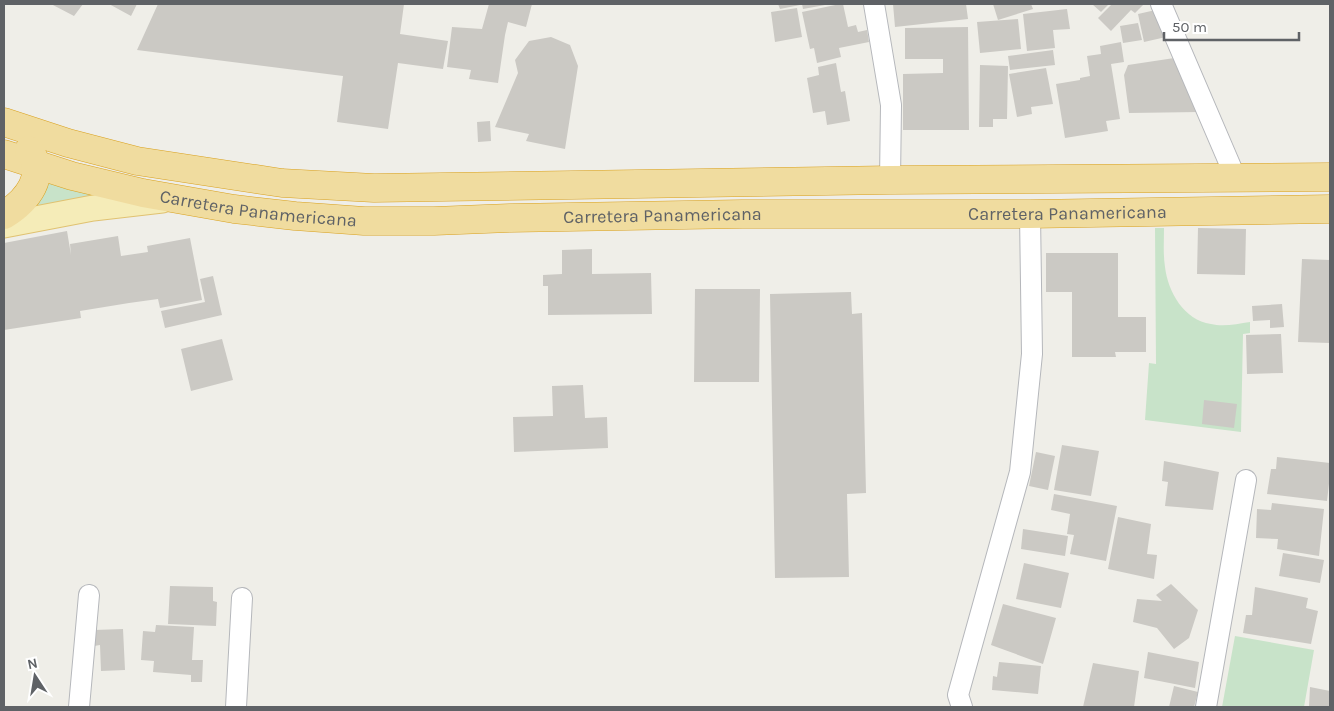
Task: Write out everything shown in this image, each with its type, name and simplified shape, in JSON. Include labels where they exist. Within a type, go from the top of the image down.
[{"type":"highway","name":"Carretera Panamericana","points":[[4,122],[60,140],[137,160],[282,183],[383,188],[890,180],[1330,177]]},
{"type":"highway","points":[[4,136],[29,150],[37,165],[35,180],[28,194],[22,201],[4,214]]},
{"type":"highway","name":"Carretera Panamericana","points":[[4,154],[72,176],[143,193],[234,209],[364,221],[684,215],[1030,214],[1330,209]]},
{"type":"highway","points":[[37,165],[52,160],[68,158],[158,173],[202,171]]},
{"type":"highway","points":[[684,215],[756,204],[864,198],[880,192],[890,180],[900,189],[919,196],[1025,202],[1088,212]]},
{"type":"highway","points":[[143,193],[182,190],[252,196],[275,189],[282,183],[294,196],[308,202],[434,221]]},
{"type":"main road","points":[[4,198],[24,182],[37,165]]},
{"type":"main road","points":[[4,225],[93,208],[178,198]]},
{"type":"street","points":[[874,4],[891,105],[890,180]]},
{"type":"street","points":[[1161,4],[1231,167],[1233,178]]},
{"type":"street","points":[[962,707],[958,695],[1020,472],[1032,354],[1030,214]]},
{"type":"street","points":[[1206,707],[1246,480]]},
{"type":"street","points":[[79,707],[88,595]]},
{"type":"street","points":[[236,707],[242,598]]},
{"type":"green space","points":[[50,180],[100,198],[31,209]]},
{"type":"green space","points":[[1155,228],[1164,228],[1164,257],[1167,276],[1174,295],[1185,311],[1201,321],[1216,325],[1250,322],[1250,333],[1243,334],[1241,432],[1145,420],[1149,363],[1156,364]]},
{"type":"green space","points":[[1235,636],[1314,650],[1304,707],[1222,707]]},
{"type":"building","points":[[51,4],[83,4],[74,16]]},
{"type":"building","points":[[109,4],[137,4],[131,16]]},
{"type":"building","points":[[158,4],[404,4],[400,34],[448,41],[443,69],[398,63],[388,129],[337,122],[343,76],[137,50]]},
{"type":"building","points":[[489,4],[532,4],[526,27],[508,22],[498,83],[469,79],[471,70],[447,67],[452,27],[482,29]]},
{"type":"building","points":[[778,4],[800,4],[800,5],[780,9]]},
{"type":"building","points":[[802,4],[825,4],[825,5],[803,9]]},
{"type":"building","points":[[843,4],[848,27],[856,25],[858,32],[867,30],[869,42],[839,48],[841,57],[817,63],[814,48],[810,49],[802,12]]},
{"type":"building","points":[[893,4],[966,4],[968,19],[895,27]]},
{"type":"building","points":[[993,4],[1031,4],[1033,9],[998,20]]},
{"type":"building","points":[[1092,4],[1109,4],[1101,12]]},
{"type":"building","points":[[1112,4],[1144,4],[1135,13],[1131,10],[1111,31],[1098,18]]},
{"type":"building","points":[[797,8],[802,37],[775,42],[771,12]]},
{"type":"building","points":[[1067,9],[1070,29],[1053,30],[1055,48],[1027,51],[1023,14]]},
{"type":"building","points":[[1160,9],[1166,37],[1144,42],[1138,14]]},
{"type":"building","points":[[1018,19],[1021,49],[980,53],[977,22]]},
{"type":"building","points":[[1138,23],[1142,40],[1123,43],[1120,26]]},
{"type":"building","points":[[968,27],[969,130],[903,130],[903,74],[943,73],[943,59],[905,59],[905,28]]},
{"type":"building","points":[[551,37],[570,45],[578,66],[565,149],[526,141],[529,134],[495,127],[518,73],[515,60],[529,41]]},
{"type":"building","points":[[1121,42],[1124,62],[1111,64],[1120,119],[1106,121],[1108,131],[1065,138],[1056,84],[1080,80],[1080,78],[1090,76],[1087,56],[1101,54],[1100,46]]},
{"type":"building","points":[[1053,50],[1055,65],[1010,70],[1008,56]]},
{"type":"building","points":[[1181,57],[1199,112],[1129,113],[1124,75],[1128,65]]},
{"type":"building","points":[[836,63],[841,92],[845,91],[850,121],[827,125],[825,111],[813,113],[807,78],[819,75],[818,67]]},
{"type":"building","points":[[980,65],[1008,66],[1007,119],[993,119],[993,127],[979,127]]},
{"type":"building","points":[[1046,68],[1053,104],[1031,107],[1032,114],[1017,117],[1009,74]]},
{"type":"building","points":[[490,121],[491,141],[478,142],[477,122]]},
{"type":"building","points":[[1198,228],[1246,229],[1245,275],[1197,274]]},
{"type":"building","points":[[67,231],[71,255],[70,244],[118,236],[121,256],[148,252],[147,246],[190,238],[202,300],[160,308],[158,299],[129,303],[80,311],[81,318],[4,330],[4,243]]},
{"type":"building","points":[[592,249],[592,274],[651,273],[652,314],[548,315],[548,286],[543,286],[543,275],[562,274],[562,250]]},
{"type":"building","points":[[1046,253],[1118,253],[1118,317],[1146,317],[1146,352],[1115,352],[1116,357],[1072,357],[1072,292],[1046,292]]},
{"type":"building","points":[[1302,259],[1330,260],[1330,343],[1298,342]]},
{"type":"building","points":[[213,276],[222,315],[165,328],[161,311],[205,302],[200,279]]},
{"type":"building","points":[[695,289],[760,289],[759,382],[694,382]]},
{"type":"building","points":[[851,292],[852,314],[862,313],[866,493],[847,494],[849,577],[775,578],[770,294]]},
{"type":"building","points":[[1282,304],[1284,327],[1270,328],[1270,320],[1253,321],[1252,306]]},
{"type":"building","points":[[1281,334],[1283,373],[1247,374],[1246,335]]},
{"type":"building","points":[[222,339],[233,380],[191,391],[181,349]]},
{"type":"building","points":[[583,385],[585,418],[607,417],[608,448],[514,452],[513,417],[553,416],[552,386]]},
{"type":"building","points":[[1204,400],[1237,404],[1234,428],[1202,424]]},
{"type":"building","points":[[1062,445],[1099,451],[1091,496],[1054,490]]},
{"type":"building","points":[[1036,452],[1055,456],[1048,490],[1029,486]]},
{"type":"building","points":[[1277,457],[1330,463],[1327,501],[1267,494],[1271,469],[1276,469]]},
{"type":"building","points":[[1164,461],[1219,472],[1213,510],[1165,506],[1168,482],[1162,481]]},
{"type":"building","points":[[1054,494],[1117,506],[1106,561],[1070,554],[1074,535],[1067,534],[1070,514],[1051,510]]},
{"type":"building","points":[[1272,503],[1324,509],[1319,556],[1277,549],[1278,539],[1256,538],[1257,509],[1271,510]]},
{"type":"building","points":[[1118,517],[1151,524],[1147,554],[1157,555],[1154,579],[1108,569]]},
{"type":"building","points":[[1023,529],[1068,536],[1065,556],[1021,549]]},
{"type":"building","points":[[1283,553],[1324,560],[1320,583],[1279,576]]},
{"type":"building","points":[[1024,563],[1069,573],[1061,608],[1016,599]]},
{"type":"building","points":[[1171,584],[1198,610],[1189,638],[1174,649],[1157,628],[1133,622],[1137,599],[1162,601],[1156,595]]},
{"type":"building","points":[[170,586],[213,587],[213,601],[217,602],[216,626],[168,624]]},
{"type":"building","points":[[1255,587],[1308,598],[1306,608],[1318,611],[1311,644],[1243,633],[1246,615],[1252,615]]},
{"type":"building","points":[[1003,604],[1056,618],[1043,664],[991,645]]},
{"type":"building","points":[[156,625],[194,627],[192,660],[203,660],[202,682],[191,682],[191,675],[153,672],[154,661],[141,660],[143,631],[155,632]]},
{"type":"building","points":[[123,629],[125,670],[101,671],[100,645],[94,646],[94,630]]},
{"type":"building","points":[[1148,652],[1199,662],[1195,688],[1144,678]]},
{"type":"building","points":[[999,662],[1041,666],[1038,694],[992,690],[993,676],[997,677]]},
{"type":"building","points":[[1093,663],[1139,671],[1134,707],[1083,707]]},
{"type":"building","points":[[1174,686],[1198,692],[1194,707],[1169,707]]},
{"type":"building","points":[[1310,687],[1330,691],[1330,707],[1309,707]]}]
